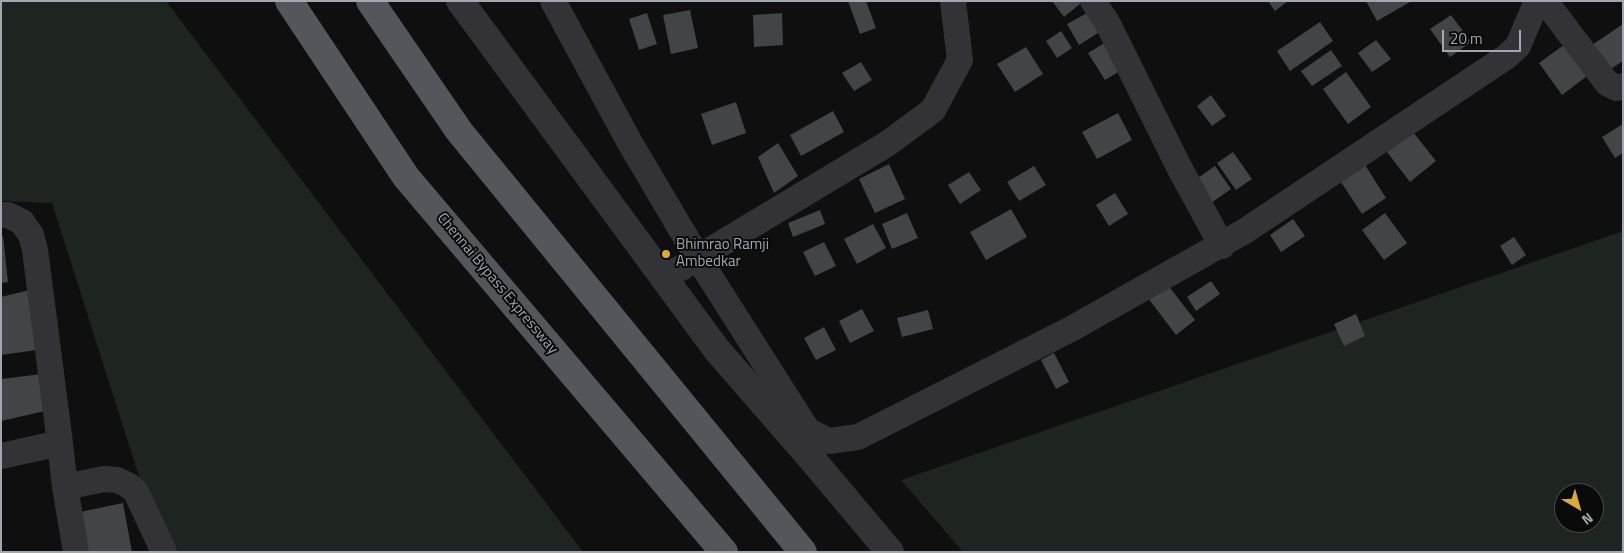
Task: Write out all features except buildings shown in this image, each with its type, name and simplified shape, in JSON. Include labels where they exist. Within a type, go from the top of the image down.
[{"type":"highway","name":"Chennai Bypass Expressway","points":[[289,1],[406,177],[724,552]]},
{"type":"highway","points":[[370,1],[459,131],[803,552]]},
{"type":"street","points":[[460,1],[718,350],[890,552]]},
{"type":"street","points":[[553,1],[630,143],[698,258],[808,431],[829,441],[858,437],[1071,328],[1222,246],[1506,57],[1518,46],[1537,1]]},
{"type":"street","points":[[664,278],[888,144],[933,110],[960,60],[953,1]]},
{"type":"street","points":[[1093,1],[1108,24],[1179,167],[1222,246]]},
{"type":"street","points":[[1545,1],[1607,83],[1616,88],[1623,86]]},
{"type":"street","points":[[1,215],[22,222],[31,235],[35,250],[65,487],[76,552]]},
{"type":"street","points":[[1,456],[60,443]]},
{"type":"street","points":[[65,487],[104,479],[117,480],[128,485],[136,492],[164,552]]},
{"type":"shaded area","points":[[1,1],[166,1],[583,552],[163,552],[52,203],[1,201]]},
{"type":"shaded area","points":[[1623,231],[1623,552],[963,552],[901,480]]},
{"type":"place","name":"Bhimrao Ramji Ambedkar","points":[[666,254]]}]
